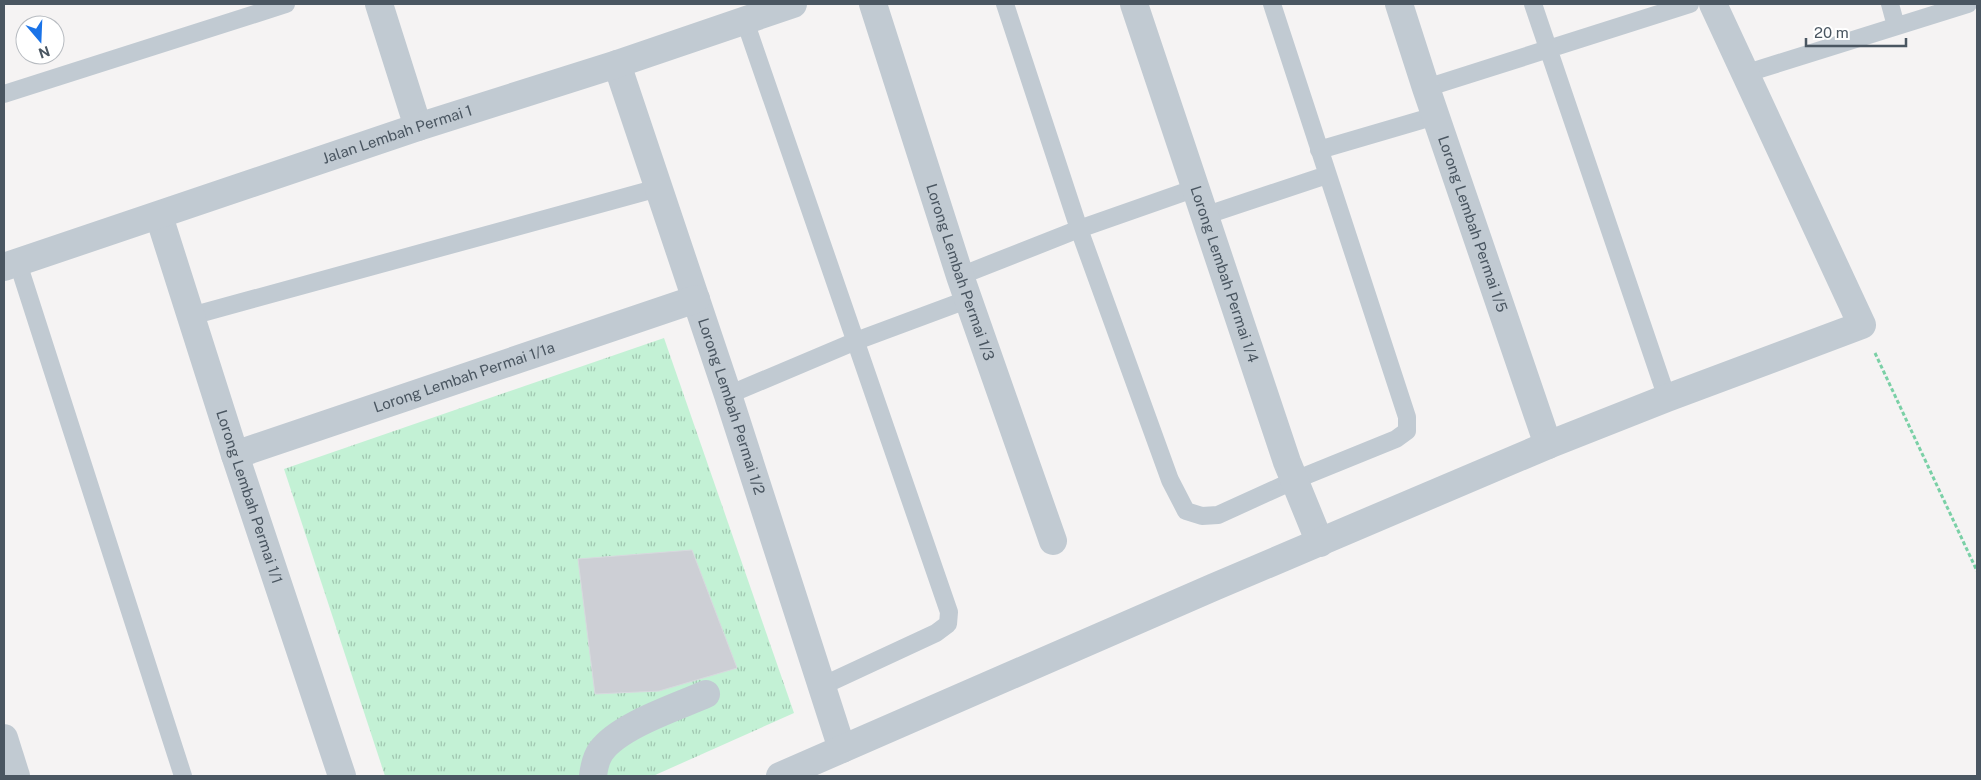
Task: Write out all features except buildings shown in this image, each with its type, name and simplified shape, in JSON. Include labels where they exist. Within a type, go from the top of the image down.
[{"type":"street","points":[[379,4],[418,127]]},
{"type":"street","name":"Jalan Lembah Permai 1","points":[[11,265],[418,127],[617,64],[793,4]]},
{"type":"street","name":"Lorong Lembah Permai 1/3","points":[[873,4],[964,287],[1053,541]]},
{"type":"street","name":"Lorong Lembah Permai 1/4","points":[[1134,4],[1284,452],[1320,542]]},
{"type":"street","name":"Lorong Lembah Permai 1/5","points":[[1399,4],[1435,116],[1548,444]]},
{"type":"street","points":[[780,776],[1548,444],[1862,325],[1713,4]]},
{"type":"street","name":"Lorong Lembah Permai 1/2","points":[[617,64],[728,396],[842,750]]},
{"type":"street","name":"Lorong Lembah Permai 1/1","points":[[159,216],[234,455],[342,776]]},
{"type":"street","name":"Lorong Lembah Permai 1/1a","points":[[234,455],[696,299]]},
{"type":"street","points":[[593,776],[594,765],[601,751],[622,731],[706,694]]},
{"type":"street","points":[[4,738],[16,776]]},
{"type":"lane","points":[[4,94],[286,4]]},
{"type":"lane","points":[[1005,4],[1078,229],[1170,480],[1186,512],[1202,516],[1218,515],[1295,480],[1396,439],[1407,431],[1407,417],[1272,4]]},
{"type":"lane","points":[[1533,4],[1666,398]]},
{"type":"lane","points":[[1426,88],[1690,4]]},
{"type":"lane","points":[[1890,4],[1896,26]]},
{"type":"lane","points":[[1744,74],[1968,4]]},
{"type":"lane","points":[[745,21],[949,612],[948,624],[936,633],[822,686]]},
{"type":"lane","points":[[1319,150],[1435,116]]},
{"type":"lane","points":[[1204,216],[1327,175]]},
{"type":"lane","points":[[191,316],[658,188]]},
{"type":"lane","points":[[728,396],[856,341],[1078,229],[1196,188]]},
{"type":"lane","points":[[11,265],[184,776]]},
{"type":"path","points":[[1862,325],[1977,571]]},
{"type":"green space","points":[[664,338],[794,713],[653,776],[385,776],[284,469]]}]
